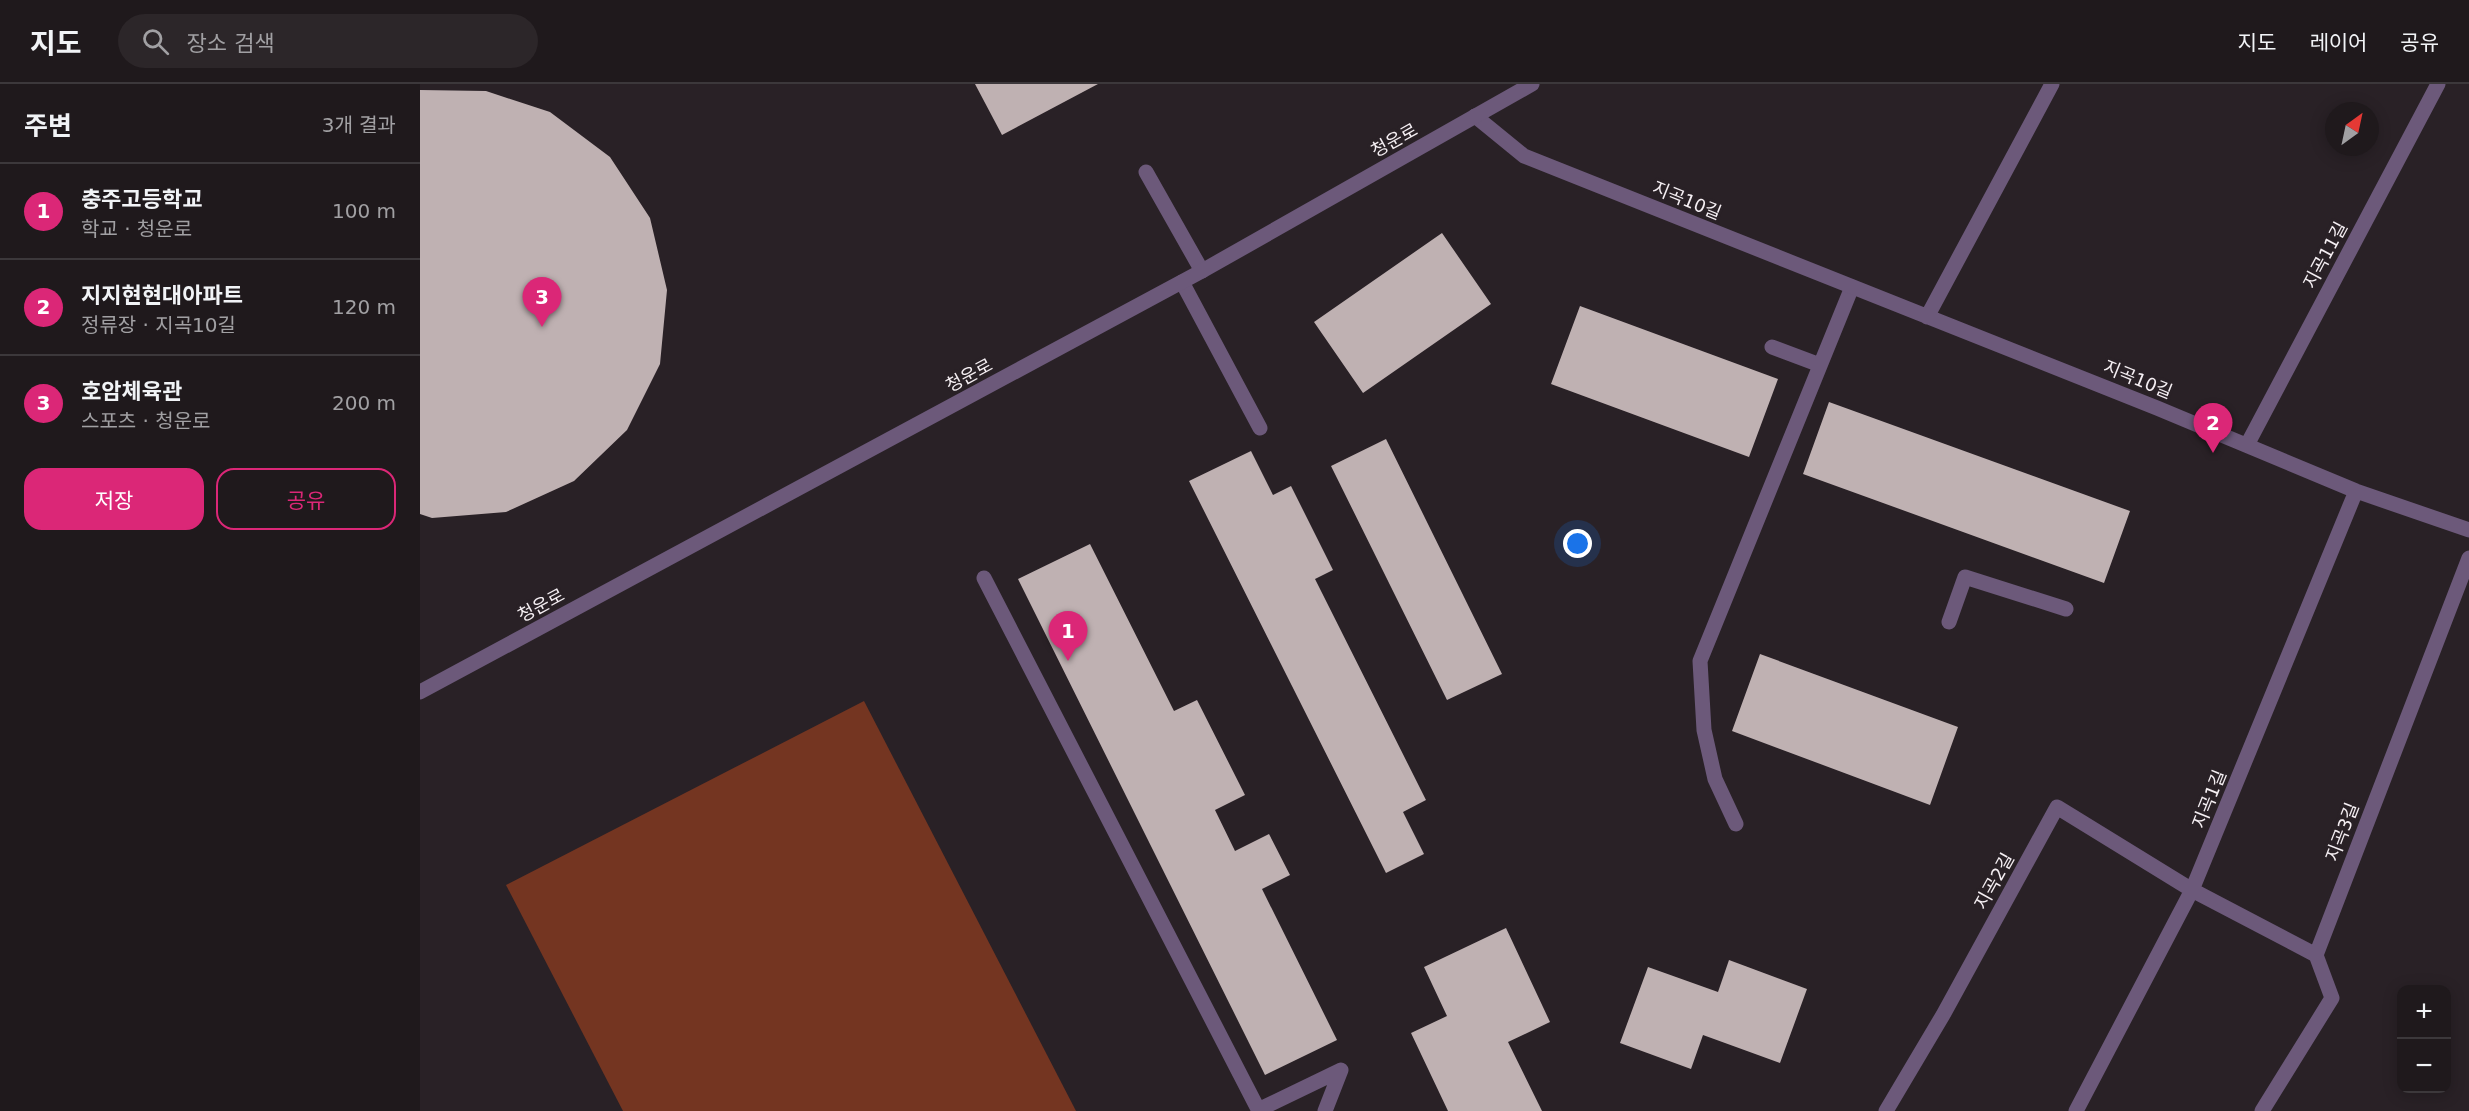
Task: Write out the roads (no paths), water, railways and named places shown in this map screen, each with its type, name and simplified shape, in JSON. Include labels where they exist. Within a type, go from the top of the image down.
[{"type":"street","name":"청운로","points":[[420,692],[1182,282],[1532,84]]},
{"type":"street","points":[[1927,317],[2052,84]]},
{"type":"street","name":"지곡11길","points":[[2247,445],[2438,84]]},
{"type":"street","name":"지곡10길","points":[[1475,116],[1524,156],[2247,445],[2356,491],[2469,530]]},
{"type":"street","points":[[1146,172],[1202,271]]},
{"type":"street","points":[[1182,282],[1260,428]]},
{"type":"street","points":[[1736,824],[1715,779],[1704,730],[1700,661],[1851,287]]},
{"type":"street","points":[[1772,347],[1820,365]]},
{"type":"street","name":"지곡1길","points":[[2076,1111],[2192,890],[2356,491]]},
{"type":"street","name":"지곡3길","points":[[2316,955],[2469,558]]},
{"type":"street","points":[[1949,622],[1965,577],[2066,609]]},
{"type":"street","points":[[984,579],[1259,1110],[1341,1070],[1325,1111]]},
{"type":"street","name":"지곡2길","points":[[1886,1111],[1943,1015],[2057,807],[2192,890]]},
{"type":"street","points":[[2192,890],[2316,955],[2332,998],[2262,1111]]},
{"type":"place","name":"호암체육관","points":[[542,327]]},
{"type":"place","name":"지지현현대아파트","points":[[2213,453]]},
{"type":"place","name":"충주고등학교","points":[[1068,661]]}]
